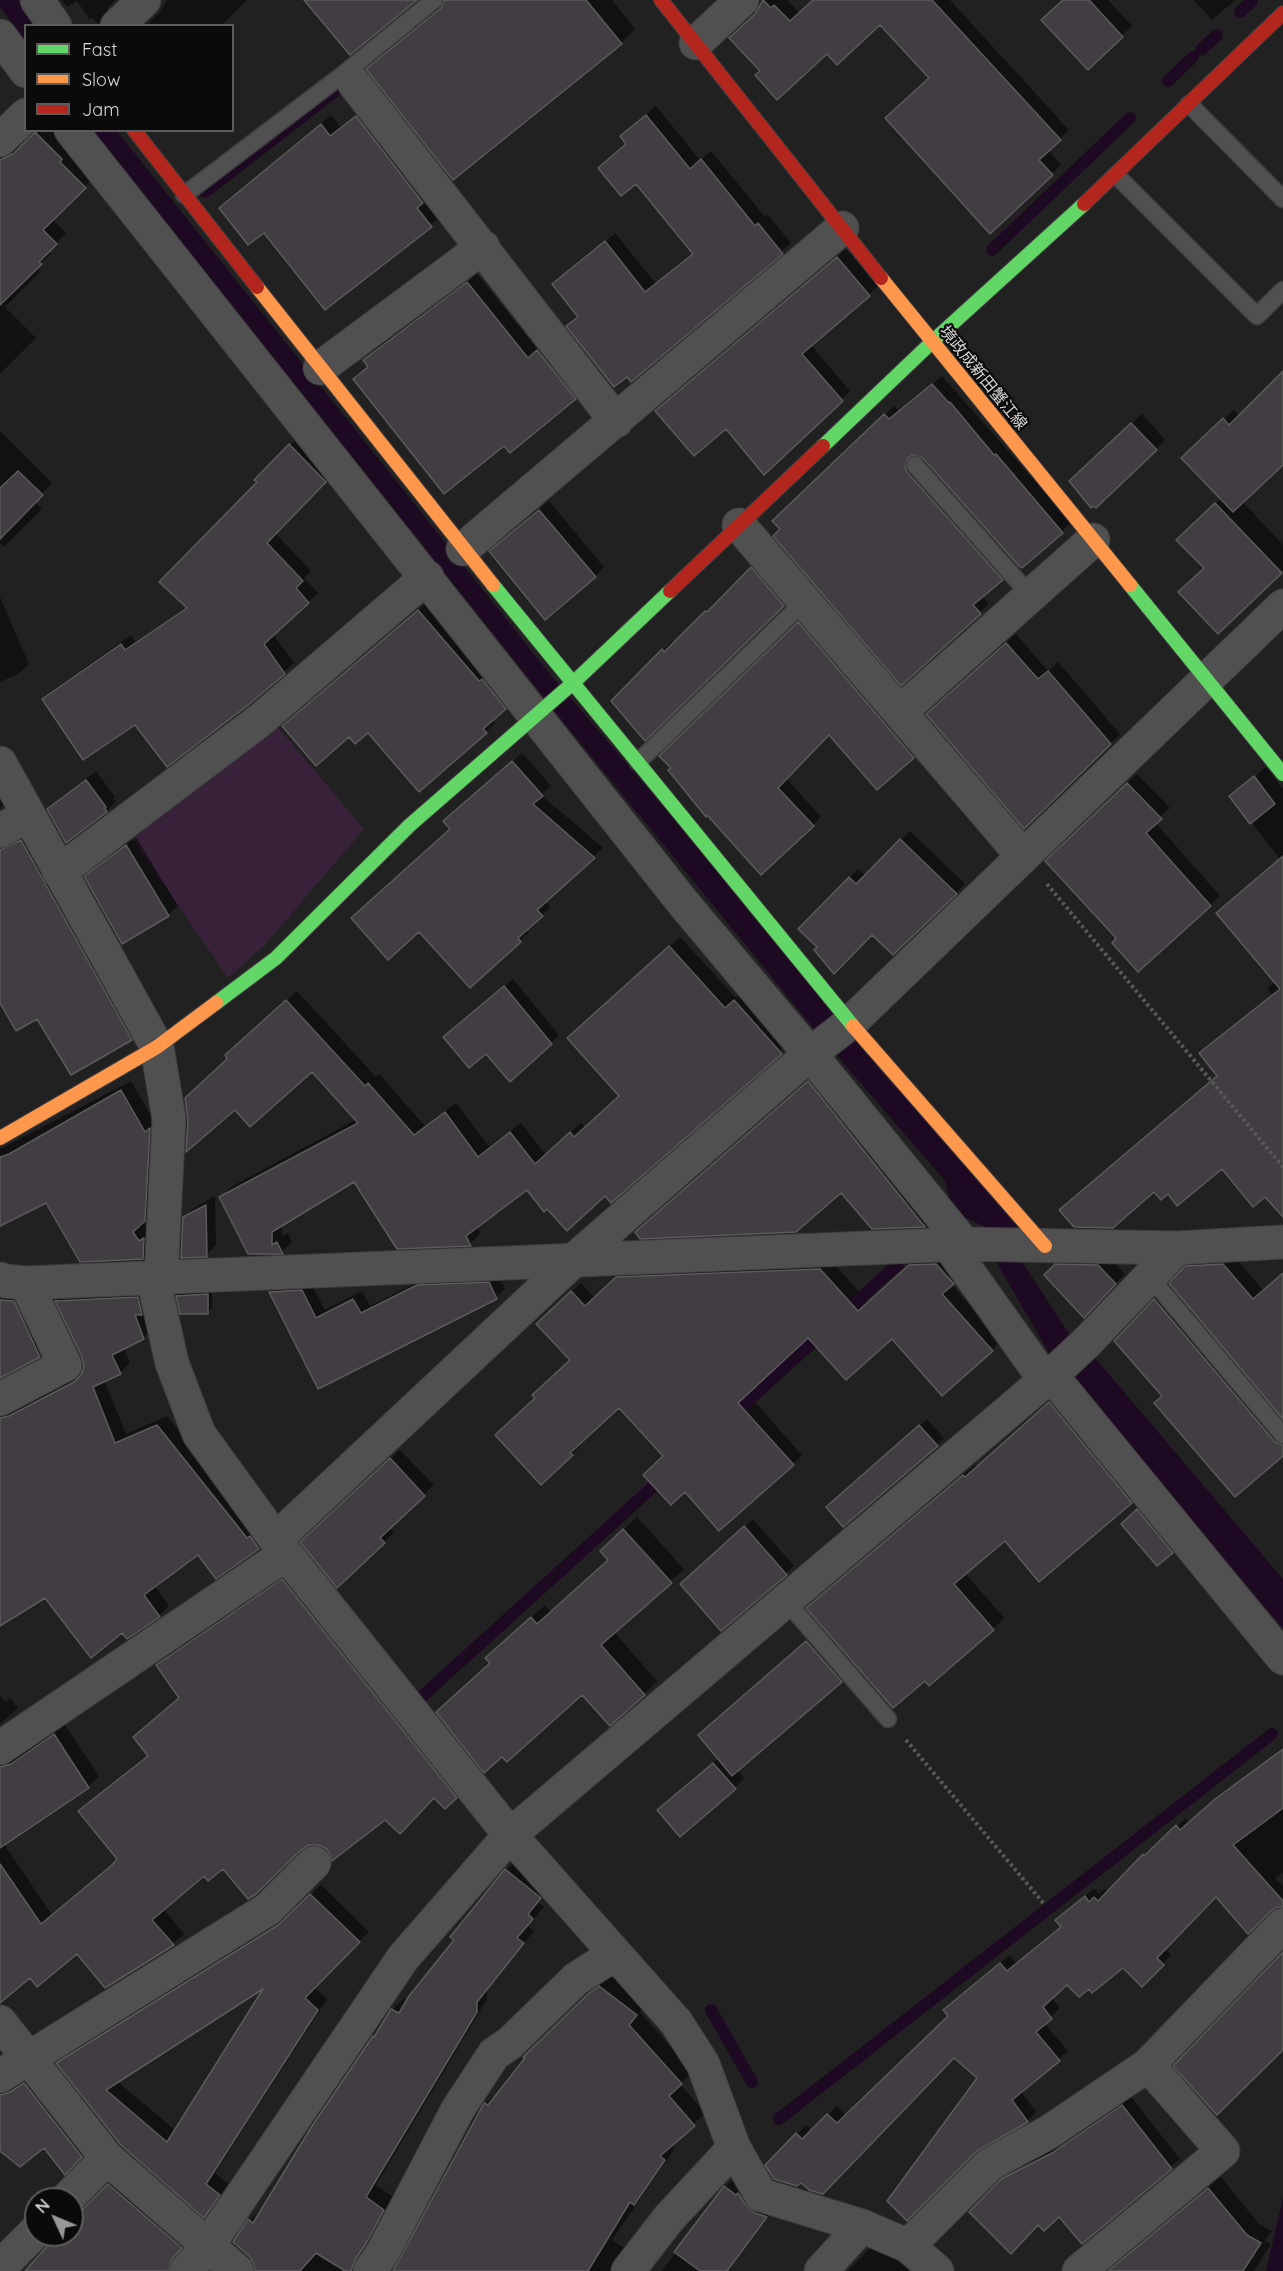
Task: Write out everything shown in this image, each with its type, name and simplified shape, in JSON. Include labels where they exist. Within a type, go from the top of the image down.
[{"type":"street","points":[[37,0],[54,24]]},
{"type":"street","points":[[119,24],[144,0]]},
{"type":"street","name":"境政成新田蟹江線","points":[[661,0],[932,342],[1283,774]]},
{"type":"street","points":[[696,43],[742,0]]},
{"type":"street","points":[[0,1138],[158,1047],[276,957],[410,825],[569,686],[932,342],[1116,174],[1283,13]]},
{"type":"street","points":[[0,36],[24,68]]},
{"type":"street","points":[[350,78],[616,421]]},
{"type":"street","points":[[0,140],[24,117]]},
{"type":"street","points":[[73,132],[427,577],[539,712],[684,904],[829,1039],[1036,1246]]},
{"type":"street","points":[[136,132],[569,686],[638,762],[829,1039],[1050,1376],[1283,1658]]},
{"type":"street","points":[[463,549],[842,228]]},
{"type":"street","points":[[320,368],[483,247]]},
{"type":"street","points":[[739,525],[1023,856]]},
{"type":"street","points":[[900,712],[1093,540]]},
{"type":"street","points":[[59,872],[259,720],[427,577]]},
{"type":"street","points":[[0,1748],[281,1547],[574,1260],[829,1039],[1208,681],[1283,606]]},
{"type":"street","points":[[0,764],[14,823],[59,872],[158,1047],[169,1119],[157,1278],[172,1363],[199,1434],[281,1547],[510,1835],[676,2022],[703,2064],[734,2148],[761,2195],[862,2226],[908,2246],[937,2271]]},
{"type":"street","points":[[13,1281],[157,1278],[965,1245],[1177,1248],[1283,1242]]},
{"type":"street","points":[[197,2259],[403,1958],[510,1835],[1050,1376],[1088,1342],[1177,1248]]},
{"type":"street","points":[[0,1399],[65,1365],[13,1281]]},
{"type":"street","points":[[0,2076],[268,1909],[314,1863]]},
{"type":"street","points":[[908,2246],[990,2164],[1049,2132],[1148,2065],[1283,1925]]},
{"type":"street","points":[[370,2271],[383,2252],[458,2109],[494,2054],[510,2043],[576,1978],[615,1954]]},
{"type":"street","points":[[0,2022],[107,2158],[197,2259],[237,2271]]},
{"type":"street","points":[[1080,2271],[1223,2151],[1148,2065]]},
{"type":"street","points":[[628,2271],[669,2218],[734,2148]]},
{"type":"street","points":[[79,2187],[107,2158]]},
{"type":"street","points":[[821,2271],[862,2226]]},
{"type":"street","points":[[0,2267],[24,2243]]},
{"type":"lane","points":[[184,195],[350,78],[434,0]]},
{"type":"lane","points":[[1189,104],[1283,199]]},
{"type":"lane","points":[[1116,174],[1257,316],[1283,290]]},
{"type":"lane","points":[[915,465],[1031,596]]},
{"type":"lane","points":[[638,762],[805,601]]},
{"type":"lane","points":[[1150,1277],[1283,1435]]},
{"type":"lane","points":[[786,1601],[888,1719]]},
{"type":"path","points":[[1023,856],[1283,1167]]},
{"type":"path","points":[[888,1719],[1045,1905]]},
{"type":"shaded area","points":[[0,0],[19,0],[36,24],[24,24],[24,41],[0,6]]},
{"type":"shaded area","points":[[94,132],[118,132],[553,678],[1028,1230],[1017,1254],[1071,1337],[1096,1359],[1283,1579],[1283,1628],[1052,1358],[995,1260],[990,1229],[953,1212],[945,1181],[816,1031],[569,729]]},
{"type":"shaded area","points":[[272,720],[364,829],[265,945],[228,978],[127,831]]},
{"type":"shaded area","points":[[1283,2198],[1283,2271],[1266,2271]]},
{"type":"building","points":[[304,0],[417,0],[350,55]]},
{"type":"building","points":[[444,0],[586,0],[622,44],[453,180],[366,69],[441,8]]},
{"type":"building","points":[[763,0],[771,8],[774,5],[790,21],[813,0],[932,0],[1061,140],[1039,160],[1053,175],[990,234],[885,118],[929,78],[880,25],[837,65],[827,54],[777,100],[755,75],[760,71],[729,38],[755,14]]},
{"type":"building","points":[[1063,0],[1089,0],[1123,37],[1088,70],[1041,20]]},
{"type":"building","points":[[646,115],[690,169],[701,159],[755,226],[758,223],[783,254],[631,382],[627,377],[614,387],[566,326],[578,317],[552,284],[605,241],[645,292],[693,254],[636,184],[621,196],[598,168],[626,144],[620,136]]},
{"type":"building","points":[[356,116],[423,203],[417,208],[432,227],[325,310],[264,233],[248,245],[219,208],[321,124],[330,136]]},
{"type":"building","points":[[35,132],[86,188],[43,230],[57,244],[39,262],[42,264],[0,305],[0,160],[13,154]]},
{"type":"building","points":[[837,257],[870,296],[802,354],[843,401],[764,475],[726,429],[694,456],[655,411]]},
{"type":"building","points":[[467,282],[528,358],[537,350],[576,399],[510,453],[504,446],[444,494],[353,379],[368,367],[363,360]]},
{"type":"building","points":[[1283,371],[1283,465],[1233,512],[1181,458],[1223,418],[1229,425]]},
{"type":"building","points":[[932,384],[994,455],[996,454],[1063,533],[1022,568],[923,458],[913,455],[908,458],[905,467],[907,472],[1003,580],[973,605],[981,614],[901,686],[773,536],[780,529],[772,521],[884,414],[889,419]]},
{"type":"building","points":[[1131,423],[1157,450],[1096,508],[1093,506],[1091,508],[1069,481]]},
{"type":"building","points":[[289,444],[326,482],[267,543],[303,581],[296,588],[309,603],[264,644],[285,674],[167,767],[135,725],[83,760],[42,699],[121,644],[125,650],[187,608],[159,582],[257,482],[254,480]]},
{"type":"building","points":[[18,471],[43,495],[0,539],[0,488]]},
{"type":"building","points":[[1215,503],[1282,573],[1218,634],[1178,592],[1204,568],[1176,540]]},
{"type":"building","points":[[539,510],[596,577],[545,620],[489,551]]},
{"type":"building","points":[[751,567],[784,606],[645,741],[611,701],[662,649],[664,652]]},
{"type":"building","points":[[418,610],[479,681],[482,679],[506,709],[483,729],[487,733],[419,792],[368,733],[355,744],[349,737],[316,766],[282,726]]},
{"type":"building","points":[[798,622],[914,758],[877,790],[829,735],[778,788],[814,826],[761,875],[707,815],[706,817],[668,770],[671,768],[659,756]]},
{"type":"building","points":[[1006,643],[1038,679],[1048,671],[1111,744],[1024,829],[926,714]]},
{"type":"building","points":[[512,761],[543,796],[533,804],[595,858],[537,910],[543,916],[518,938],[521,942],[470,988],[419,932],[388,960],[351,918],[450,829],[443,821]]},
{"type":"building","points":[[1254,776],[1275,804],[1250,824],[1229,796]]},
{"type":"building","points":[[86,780],[106,807],[107,812],[66,843],[47,809]]},
{"type":"building","points":[[1127,783],[1162,819],[1146,833],[1211,906],[1138,972],[1112,943],[1116,938],[1045,861]]},
{"type":"building","points":[[900,839],[957,894],[893,955],[872,935],[834,974],[814,950],[817,947],[798,929],[849,877],[856,884]]},
{"type":"building","points":[[21,840],[132,1040],[71,1075],[37,1019],[16,1031],[0,1003],[0,850]]},
{"type":"building","points":[[126,845],[169,916],[122,944],[84,876]]},
{"type":"building","points":[[1283,856],[1283,1217],[1265,1197],[1253,1207],[1222,1169],[1177,1206],[1168,1194],[1161,1200],[1154,1192],[1113,1228],[1074,1227],[1059,1210],[1217,1076],[1199,1053],[1280,989],[1216,913]]},
{"type":"building","points":[[669,946],[725,1008],[734,1000],[782,1054],[611,1203],[605,1196],[567,1231],[547,1209],[544,1212],[527,1190],[466,1236],[471,1246],[397,1249],[354,1182],[272,1232],[272,1245],[277,1242],[283,1254],[248,1254],[219,1197],[358,1123],[312,1072],[250,1127],[235,1110],[186,1152],[188,1120],[185,1098],[227,1059],[225,1055],[286,1000],[365,1086],[368,1083],[414,1135],[445,1112],[478,1157],[510,1132],[535,1164],[570,1132],[574,1137],[619,1096],[567,1038]]},
{"type":"building","points":[[504,986],[552,1044],[510,1082],[486,1054],[469,1068],[443,1037]]},
{"type":"building","points":[[808,1081],[925,1227],[872,1229],[841,1193],[796,1232],[640,1239],[635,1232]]},
{"type":"building","points":[[121,1090],[145,1132],[150,1128],[145,1221],[133,1232],[139,1241],[144,1238],[143,1259],[80,1262],[46,1203],[0,1226],[0,1157]]},
{"type":"building","points":[[206,1205],[207,1257],[181,1258],[183,1217]]},
{"type":"building","points":[[936,1264],[954,1284],[942,1294],[993,1351],[942,1396],[892,1339],[846,1380],[808,1338],[738,1403],[794,1465],[719,1531],[685,1492],[671,1505],[643,1475],[663,1456],[619,1408],[570,1453],[573,1455],[541,1485],[495,1435],[535,1398],[532,1395],[570,1360],[536,1324],[571,1291],[585,1306],[616,1277],[820,1269],[858,1311],[909,1265]]},
{"type":"building","points":[[1055,1264],[1098,1265],[1116,1284],[1084,1318],[1044,1275]]},
{"type":"building","points":[[1223,1264],[1253,1299],[1283,1273],[1283,1419],[1169,1283],[1185,1266]]},
{"type":"building","points":[[489,1282],[497,1299],[318,1389],[269,1292],[302,1290],[316,1318],[353,1299],[361,1313],[417,1285]]},
{"type":"building","points":[[208,1294],[208,1314],[180,1314],[176,1296]]},
{"type":"building","points":[[138,1297],[142,1315],[135,1315],[144,1339],[112,1355],[121,1374],[93,1387],[115,1443],[157,1425],[247,1538],[250,1536],[259,1549],[216,1579],[198,1555],[144,1595],[160,1617],[127,1639],[122,1633],[91,1658],[45,1598],[0,1626],[0,1418],[9,1416],[74,1382],[81,1375],[84,1366],[82,1357],[55,1301]]},
{"type":"building","points":[[1154,1299],[1275,1442],[1283,1445],[1283,1456],[1235,1497],[1154,1403],[1162,1396],[1114,1341]]},
{"type":"building","points":[[0,1300],[14,1301],[40,1357],[0,1378]]},
{"type":"building","points":[[1049,1402],[1132,1503],[1039,1582],[1005,1541],[954,1584],[994,1630],[929,1686],[925,1681],[893,1708],[806,1608],[963,1475],[965,1477]]},
{"type":"building","points":[[919,1425],[938,1446],[843,1527],[826,1507]]},
{"type":"building","points":[[390,1458],[425,1496],[380,1538],[385,1543],[337,1588],[300,1542]]},
{"type":"building","points":[[1137,1509],[1173,1553],[1157,1566],[1121,1524]]},
{"type":"building","points":[[744,1526],[787,1575],[721,1631],[680,1584]]},
{"type":"building","points":[[623,1529],[672,1583],[601,1645],[645,1695],[610,1726],[582,1695],[507,1762],[502,1757],[484,1773],[436,1712],[490,1663],[485,1658],[531,1617],[537,1624],[608,1560],[600,1551]]},
{"type":"building","points":[[282,1579],[457,1798],[445,1809],[434,1798],[400,1834],[385,1820],[332,1861],[327,1849],[318,1845],[309,1845],[248,1899],[223,1869],[208,1881],[204,1876],[152,1920],[174,1945],[105,1988],[77,1954],[37,1987],[30,1978],[0,2003],[0,1864],[41,1924],[112,1865],[117,1859],[78,1811],[148,1756],[133,1737],[179,1698],[156,1665]]},
{"type":"building","points":[[806,1641],[842,1682],[732,1776],[698,1735]]},
{"type":"building","points":[[54,1734],[89,1788],[0,1848],[0,1767],[11,1764]]},
{"type":"building","points":[[1283,1749],[1283,1808],[1233,1845],[1283,1901],[1283,1907],[1277,1907],[1270,1912],[1248,1934],[1216,1897],[1157,1958],[1164,1965],[1142,1987],[1123,1968],[1092,1993],[1089,1989],[1079,1997],[1067,1985],[1043,2007],[1052,2019],[1036,2032],[1060,2061],[1012,2100],[1028,2122],[977,2151],[907,2221],[887,2201],[977,2078],[954,2058],[823,2194],[809,2190],[801,2183],[797,2186],[774,2179],[765,2165],[796,2133],[802,2139],[827,2114],[837,2123],[948,2016],[943,2010],[1000,1963],[1007,1971],[1061,1927],[1055,1920],[1085,1896],[1089,1902],[1094,1897],[1098,1901],[1143,1854],[1144,1856],[1176,1825],[1180,1830],[1215,1799]]},
{"type":"building","points":[[713,1763],[736,1789],[680,1837],[657,1810]]},
{"type":"building","points":[[505,1869],[541,1898],[528,1914],[533,1919],[517,1938],[524,1943],[477,2002],[477,2012],[366,2197],[384,2210],[351,2271],[345,2271],[316,2253],[300,2271],[255,2271],[250,2257],[233,2242],[248,2219],[253,2223],[312,2126],[391,2009],[399,2013],[409,1996],[454,1940],[450,1937]]},
{"type":"building","points":[[310,1894],[360,1942],[305,1998],[318,2010],[206,2184],[220,2195],[204,2218],[121,2145],[56,2063],[278,1925]],"holes":[[[263,1989],[167,2142],[106,2090]]]},
{"type":"building","points":[[1283,1952],[1283,2050],[1217,2115],[1173,2066]]},
{"type":"building","points":[[599,1986],[637,2015],[629,2025],[682,2084],[669,2096],[695,2126],[660,2156],[665,2160],[634,2205],[630,2202],[588,2271],[393,2271],[484,2103],[488,2105],[525,2058],[523,2057]]},
{"type":"building","points":[[24,2083],[82,2157],[65,2175],[44,2148],[20,2167],[0,2151],[0,2095]]},
{"type":"building","points":[[1122,2105],[1172,2169],[1082,2244],[1059,2217],[1044,2231],[1038,2225],[1011,2254],[969,2212],[1001,2179],[1052,2153]]},
{"type":"building","points":[[108,2184],[182,2248],[172,2259],[168,2271],[25,2271],[46,2247],[84,2247],[84,2208]]},
{"type":"building","points":[[724,2186],[736,2195],[738,2193],[755,2213],[767,2217],[727,2271],[700,2271],[674,2252]]},
{"type":"building","points":[[1208,2188],[1247,2235],[1261,2243],[1243,2271],[1108,2271]]},
{"type":"waterway","points":[[1240,12],[1252,1]]},
{"type":"waterway","points":[[1201,50],[1217,35]]},
{"type":"waterway","points":[[1168,81],[1193,57]]},
{"type":"waterway","points":[[205,192],[343,85]]},
{"type":"waterway","points":[[992,250],[1130,118]]},
{"type":"waterway","points":[[842,1315],[898,1264]]},
{"type":"waterway","points":[[731,1416],[823,1333]]},
{"type":"waterway","points":[[417,1701],[665,1476]]},
{"type":"waterway","points":[[779,2119],[1272,1734]]},
{"type":"waterway","points":[[711,2010],[752,2082]]},
{"type":"traffic: fast","points":[[823,446],[932,342],[1084,204]]},
{"type":"traffic: fast","points":[[493,585],[853,1026]]},
{"type":"traffic: fast","points":[[1130,585],[1283,774]]},
{"type":"traffic: fast","points":[[216,1003],[276,958],[410,825],[573,683],[670,591]]},
{"type":"traffic: slow","points":[[881,278],[1130,585]]},
{"type":"traffic: slow","points":[[257,287],[493,585]]},
{"type":"traffic: slow","points":[[0,1138],[157,1047],[216,1003]]},
{"type":"traffic: slow","points":[[853,1026],[1045,1246]]},
{"type":"traffic: jam","points":[[661,0],[881,278]]},
{"type":"traffic: jam","points":[[1084,204],[1283,13]]},
{"type":"traffic: jam","points":[[136,132],[257,287]]},
{"type":"traffic: jam","points":[[670,591],[823,446]]}]
